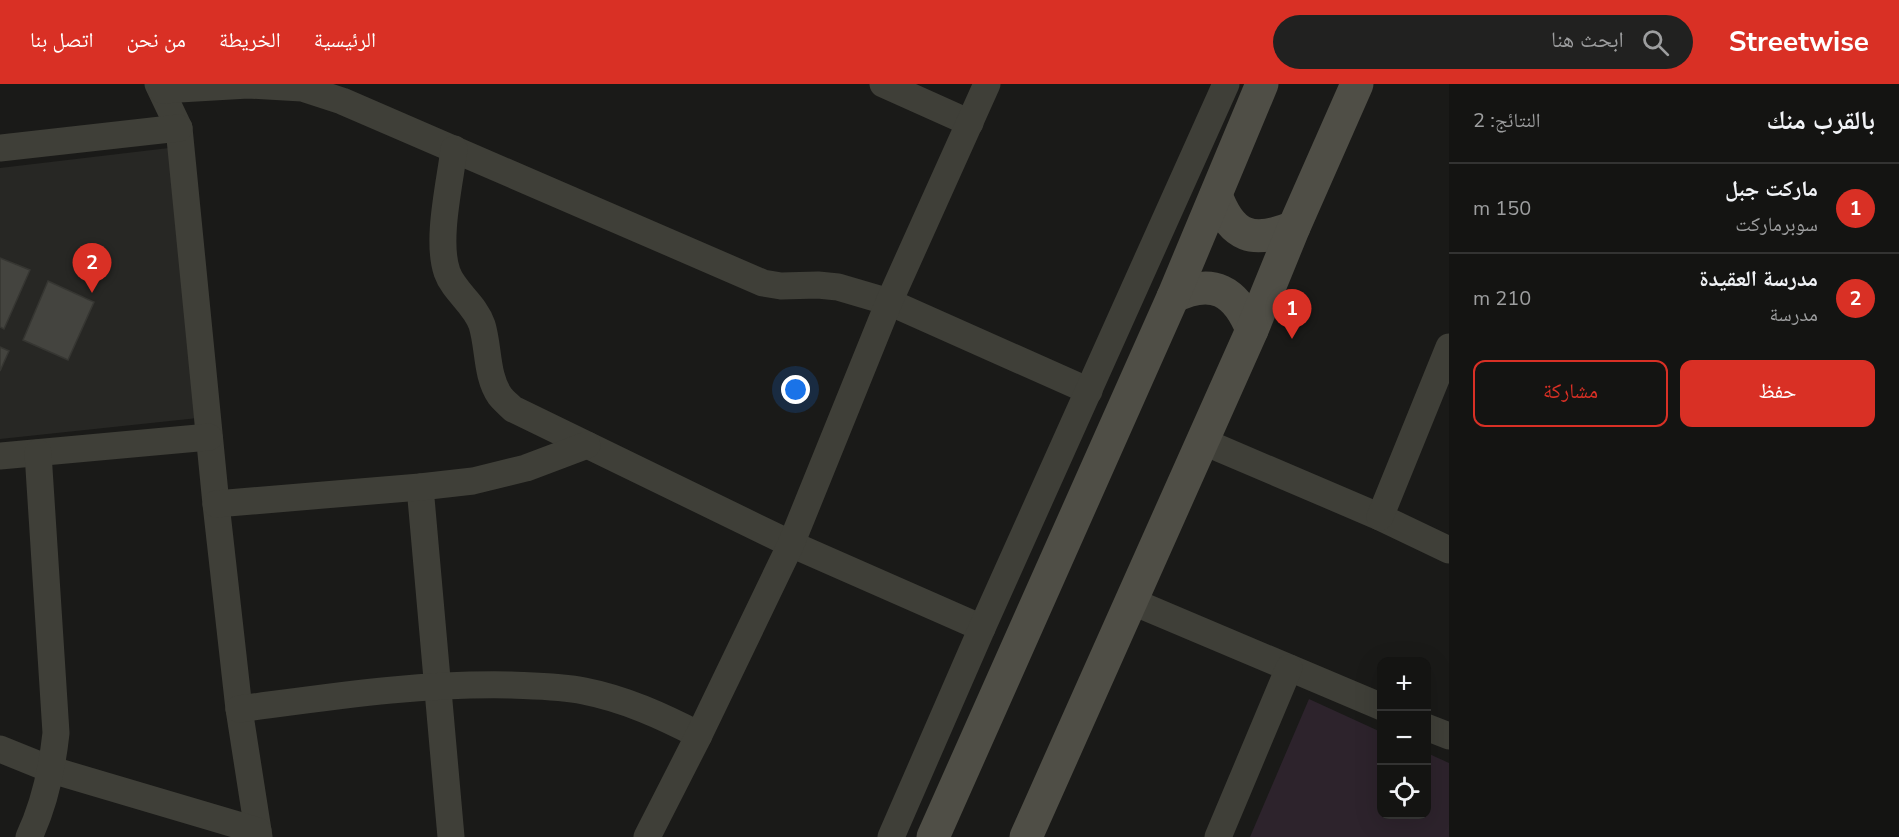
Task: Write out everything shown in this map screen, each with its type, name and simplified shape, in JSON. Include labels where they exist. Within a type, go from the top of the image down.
[{"type":"main road","points":[[933,837],[1173,297],[1262,84]]},
{"type":"main road","points":[[1026,837],[1252,330],[1294,227],[1357,84]]},
{"type":"main road","points":[[1216,195],[1225,216],[1236,228],[1251,236],[1266,237],[1294,227]]},
{"type":"main road","points":[[1173,297],[1196,288],[1210,288],[1218,291],[1238,304],[1245,313],[1252,330]]},
{"type":"street","points":[[884,84],[970,123]]},
{"type":"street","points":[[646,837],[699,735],[791,544],[890,302],[987,84]]},
{"type":"street","points":[[891,837],[982,628],[1226,84]]},
{"type":"street","points":[[0,749],[52,770],[257,835],[239,709],[216,504],[179,128],[160,87],[248,85],[302,88],[342,101],[764,283],[781,286],[838,287],[890,302],[1089,392]]},
{"type":"street","points":[[0,148],[179,128]]},
{"type":"street","points":[[454,149],[443,232],[443,252],[447,272],[456,289],[471,304],[481,322],[487,342],[492,379],[500,396],[513,409],[791,544],[982,628]]},
{"type":"street","points":[[1380,517],[1446,360]]},
{"type":"street","points":[[0,456],[209,437]]},
{"type":"street","points":[[1202,441],[1380,517],[1449,550]]},
{"type":"street","points":[[216,504],[420,488],[473,481],[526,468],[587,445]]},
{"type":"street","points":[[29,837],[45,798],[52,770],[56,733],[38,453]]},
{"type":"street","points":[[420,488],[451,837]]},
{"type":"street","points":[[1131,601],[1377,706]]},
{"type":"street","points":[[1218,837],[1289,668]]},
{"type":"street","points":[[239,709],[437,686],[508,685],[583,691],[617,699],[660,715],[699,735]]},
{"type":"street","points":[[1431,729],[1449,736]]},
{"type":"shaded area","points":[[169,148],[198,418],[0,439],[0,168]]},
{"type":"shaded area","points":[[1309,699],[1377,730],[1377,819],[1431,819],[1431,755],[1449,763],[1449,837],[1250,837]]},
{"type":"building","points":[[0,258],[30,270],[4,329],[0,327]]},
{"type":"building","points":[[48,281],[94,302],[68,360],[23,340]]},
{"type":"building","points":[[0,347],[9,351],[0,371]]},
{"type":"place","name":"مدرسة العقيدة","points":[[92,293]]},
{"type":"place","name":"ماركت جبل","points":[[1292,339]]}]
